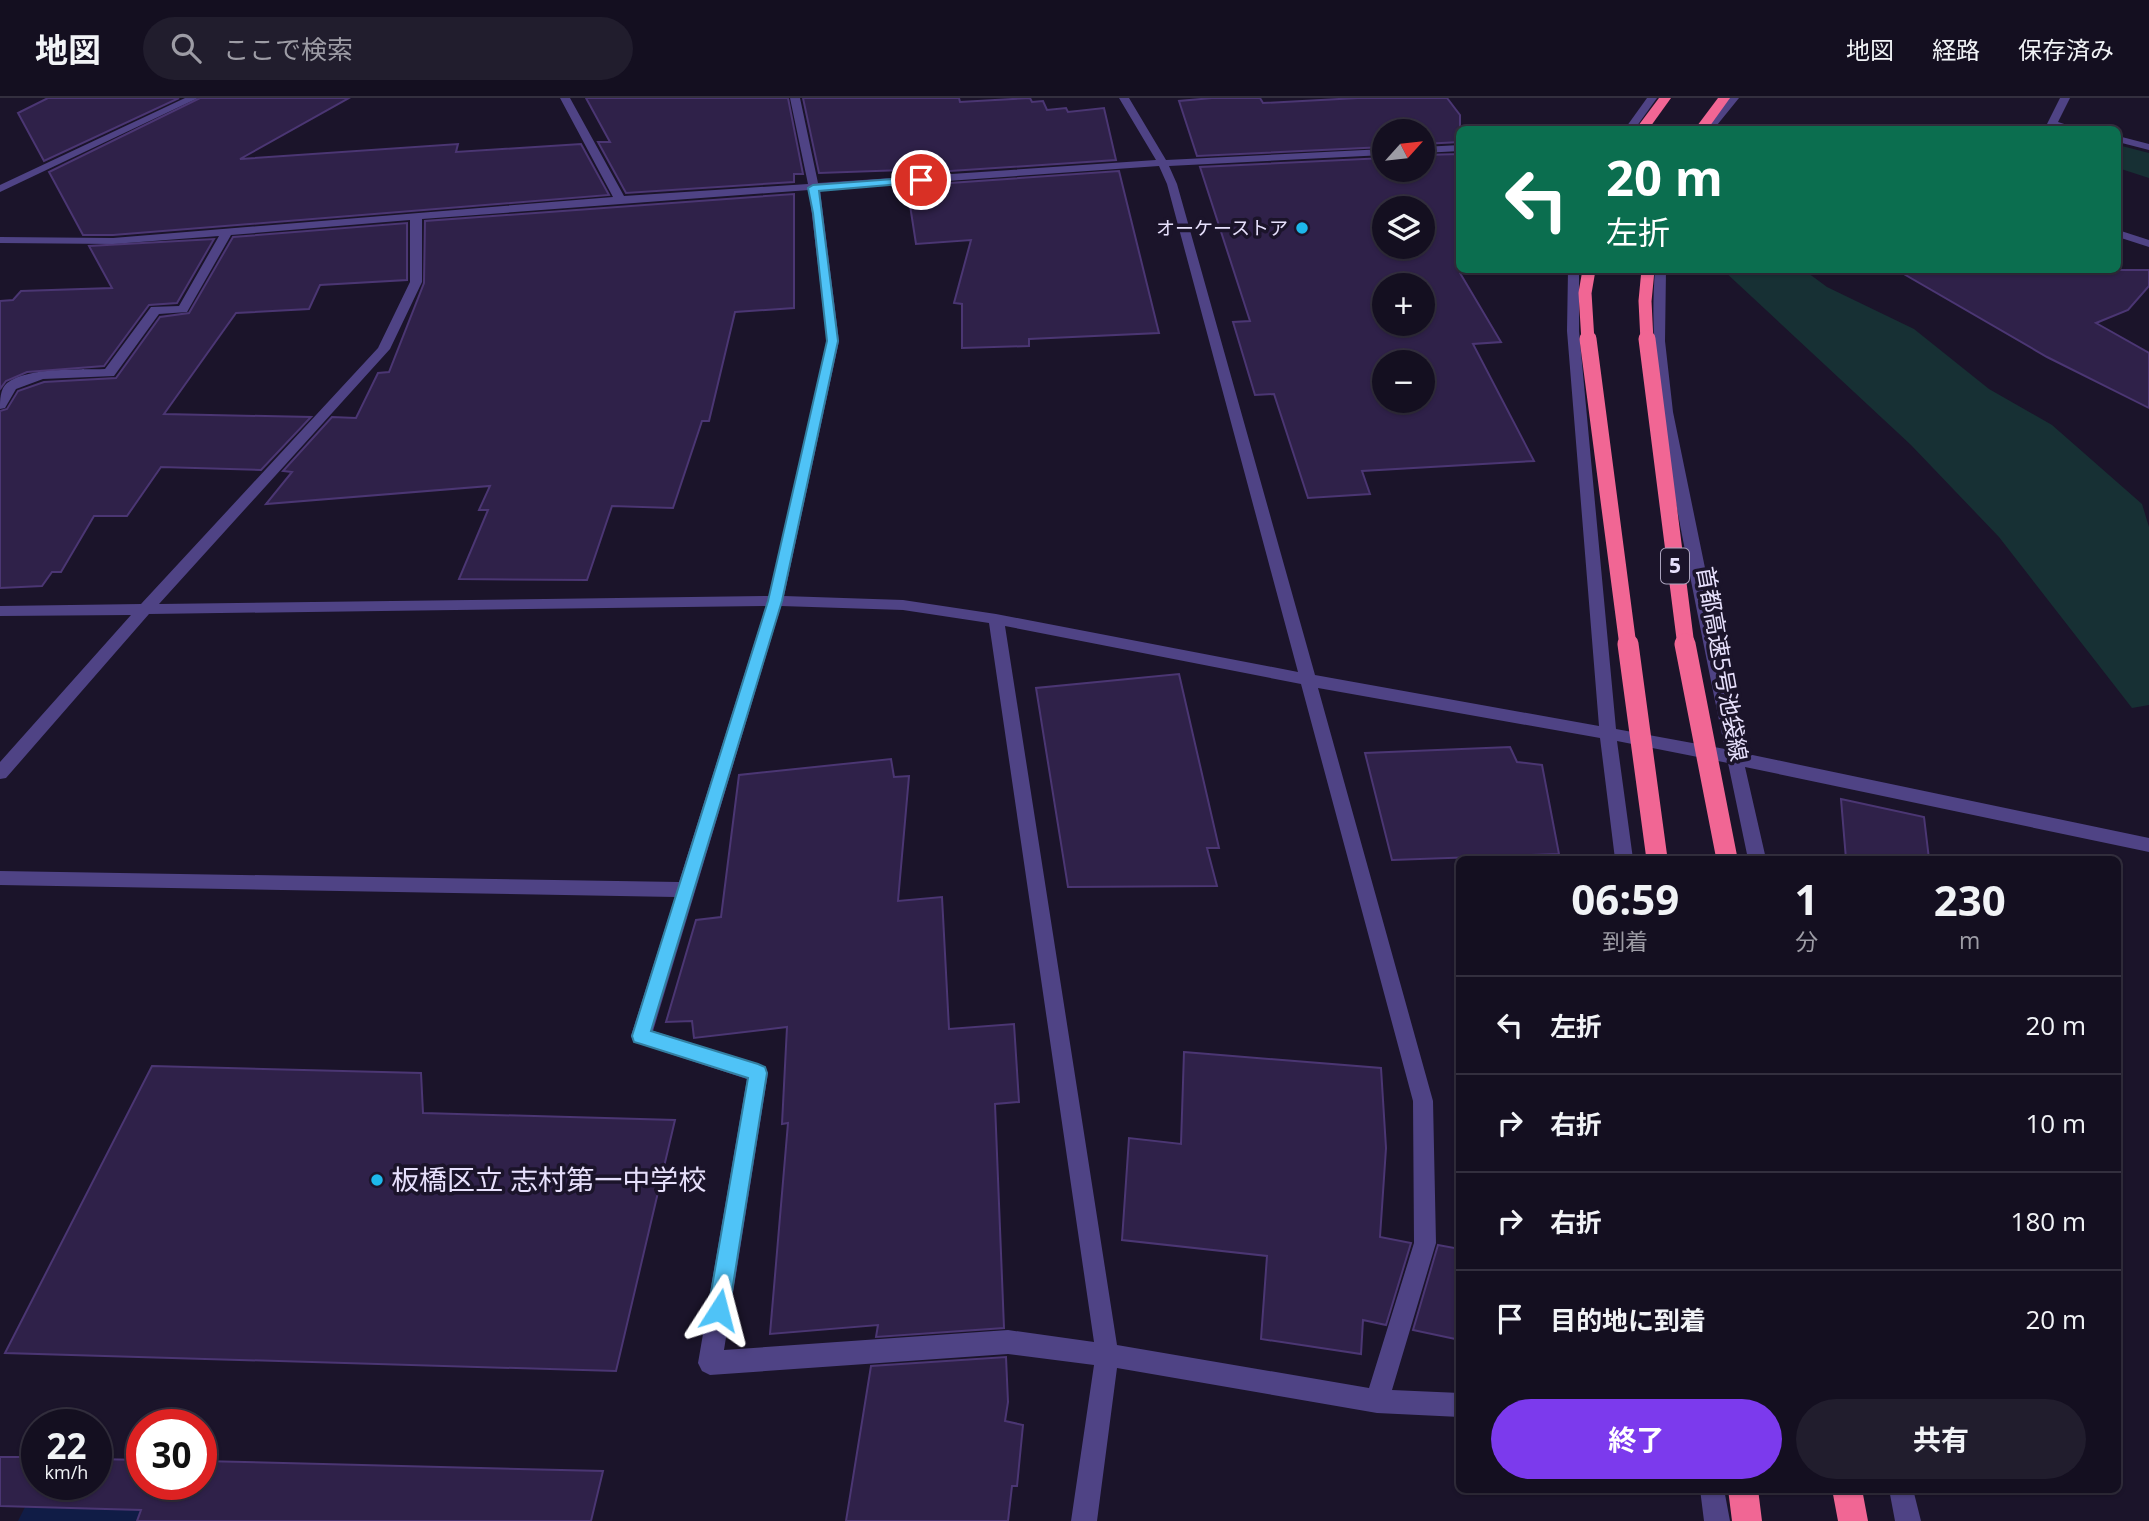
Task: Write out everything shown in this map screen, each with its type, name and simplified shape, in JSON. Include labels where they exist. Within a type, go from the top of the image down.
[{"type":"highway","points":[[1644,126],[1665,98]]},
{"type":"highway","points":[[1703,126],[1724,98]]},
{"type":"highway","points":[[1588,273],[1585,293],[1590,369],[1657,856]]},
{"type":"highway","name":"首都高速5号池袋線","points":[[1648,273],[1645,301],[1649,378],[1684,637],[1726,856]]},
{"type":"highway","points":[[1743,1493],[1747,1521]]},
{"type":"highway","points":[[1848,1493],[1853,1521]]},
{"type":"street","points":[[0,189],[194,98]]},
{"type":"street","points":[[565,98],[620,200]]},
{"type":"street","points":[[802,98],[796,98],[818,213],[832,341],[775,601],[641,1036],[758,1073],[710,1363],[1008,1342],[1107,1354],[1377,1401],[1456,1405]]},
{"type":"street","points":[[1124,98],[1163,163],[1172,184],[1423,1101],[1425,1243],[1377,1401]]},
{"type":"street","points":[[1632,126],[1652,98]]},
{"type":"street","points":[[1710,126],[1734,98]]},
{"type":"street","points":[[2050,126],[2065,98]]},
{"type":"street","points":[[2121,140],[2149,147]]},
{"type":"street","points":[[1435,149],[1456,148]]},
{"type":"street","points":[[0,240],[113,241],[226,234],[416,215],[620,200],[1163,163],[1372,153]]},
{"type":"street","points":[[0,773],[146,608],[384,349],[416,282],[416,215]]},
{"type":"street","points":[[0,405],[11,386],[41,375],[109,373],[155,310],[183,309],[226,234]]},
{"type":"street","points":[[2121,234],[2149,244]]},
{"type":"street","points":[[1574,273],[1573,331],[1606,733],[1624,856]]},
{"type":"street","points":[[1661,273],[1656,311],[1666,416],[1756,856]]},
{"type":"street","points":[[0,611],[775,601],[903,605],[996,619],[1308,680],[1734,757],[2149,845]]},
{"type":"street","points":[[996,619],[1107,1354],[1084,1521]]},
{"type":"street","points":[[0,878],[685,890]]},
{"type":"street","points":[[1713,1493],[1717,1521]]},
{"type":"street","points":[[1902,1493],[1908,1521]]},
{"type":"green space","points":[[2121,146],[2149,153],[2149,178],[2121,169]]},
{"type":"green space","points":[[1726,273],[1808,273],[1827,287],[1914,329],[1989,389],[2052,425],[2142,504],[2149,527],[2149,705],[2132,708],[1999,537],[1911,445]]},
{"type":"water","points":[[25,1507],[141,1510],[137,1521],[18,1521]]},
{"type":"building","points":[[48,98],[179,98],[44,161],[18,113]]},
{"type":"building","points":[[200,98],[349,98],[240,159],[458,144],[456,152],[581,144],[609,195],[113,235],[83,235],[49,172]]},
{"type":"building","points":[[586,98],[788,98],[803,174],[794,174],[794,182],[626,193],[598,142],[610,142]]},
{"type":"building","points":[[803,98],[959,98],[960,102],[1030,98],[1032,102],[1043,101],[1047,110],[1066,108],[1068,112],[1104,108],[1116,160],[905,174],[904,170],[819,173]]},
{"type":"building","points":[[1260,98],[1263,103],[1358,98],[1447,98],[1460,115],[1460,126],[1456,126],[1456,142],[1435,143],[1435,119],[1372,119],[1372,148],[1197,156],[1179,101]]},
{"type":"building","points":[[1456,154],[1456,273],[1460,273],[1501,342],[1473,344],[1534,461],[1362,471],[1370,494],[1308,498],[1274,394],[1255,395],[1233,322],[1250,321],[1200,167],[1372,159],[1372,182],[1435,182],[1435,155]]},
{"type":"building","points":[[1119,171],[1159,333],[1029,339],[1029,346],[962,348],[962,304],[954,303],[971,240],[916,244],[907,186]]},
{"type":"building","points":[[794,194],[794,308],[735,312],[709,421],[702,421],[673,508],[612,506],[587,580],[459,579],[488,510],[479,510],[490,486],[266,504],[292,472],[283,471],[332,417],[356,418],[378,373],[389,372],[424,283],[425,221]]},
{"type":"building","points":[[407,223],[407,280],[320,285],[309,309],[236,313],[164,414],[311,417],[261,470],[161,467],[127,516],[94,516],[61,572],[52,572],[42,586],[0,588],[0,411],[7,409],[18,391],[44,382],[116,378],[160,317],[189,313],[233,237]]},
{"type":"building","points":[[214,239],[177,303],[149,305],[104,366],[27,372],[6,381],[0,389],[0,301],[13,300],[21,291],[112,288],[89,246]]},
{"type":"building","points":[[2121,270],[2149,270],[2149,286],[2128,310],[2096,323],[2149,353],[2149,408],[2047,357],[1902,273],[2121,273]]},
{"type":"building","points":[[1179,674],[1219,848],[1207,848],[1217,886],[1068,887],[1036,688]]},
{"type":"building","points":[[1510,747],[1517,762],[1542,765],[1559,854],[1392,860],[1365,753]]},
{"type":"building","points":[[891,759],[894,777],[909,776],[898,901],[942,897],[949,1029],[1014,1024],[1019,1102],[995,1104],[1004,1328],[876,1337],[878,1325],[770,1334],[788,1123],[782,1124],[787,1027],[694,1038],[692,1021],[666,1022],[696,920],[721,917],[739,775]]},
{"type":"building","points":[[1841,799],[1924,817],[1929,856],[1846,856]]},
{"type":"building","points":[[1184,1052],[1381,1068],[1386,1148],[1380,1237],[1411,1243],[1386,1325],[1363,1320],[1361,1354],[1261,1339],[1267,1256],[1122,1240],[1129,1138],[1181,1144]]},
{"type":"building","points":[[152,1066],[421,1073],[423,1113],[675,1120],[616,1371],[5,1353]]},
{"type":"building","points":[[1438,1245],[1456,1248],[1456,1339],[1413,1330]]},
{"type":"building","points":[[1006,1357],[1008,1402],[1005,1421],[1023,1425],[1017,1486],[1012,1486],[1008,1521],[846,1521],[871,1366]]},
{"type":"building","points":[[0,1457],[21,1457],[21,1500],[112,1500],[112,1459],[126,1460],[126,1500],[217,1500],[217,1461],[603,1471],[591,1521],[137,1521],[141,1510],[0,1506]]},
{"type":"place","name":"オーケーストア","points":[[1302,228]]},
{"type":"place","name":"板橋区立 志村第一中学校","points":[[377,1180]]},
{"type":"route","points":[[719,1310],[758,1073],[641,1036],[775,601],[832,341],[813,188],[921,180]]}]
